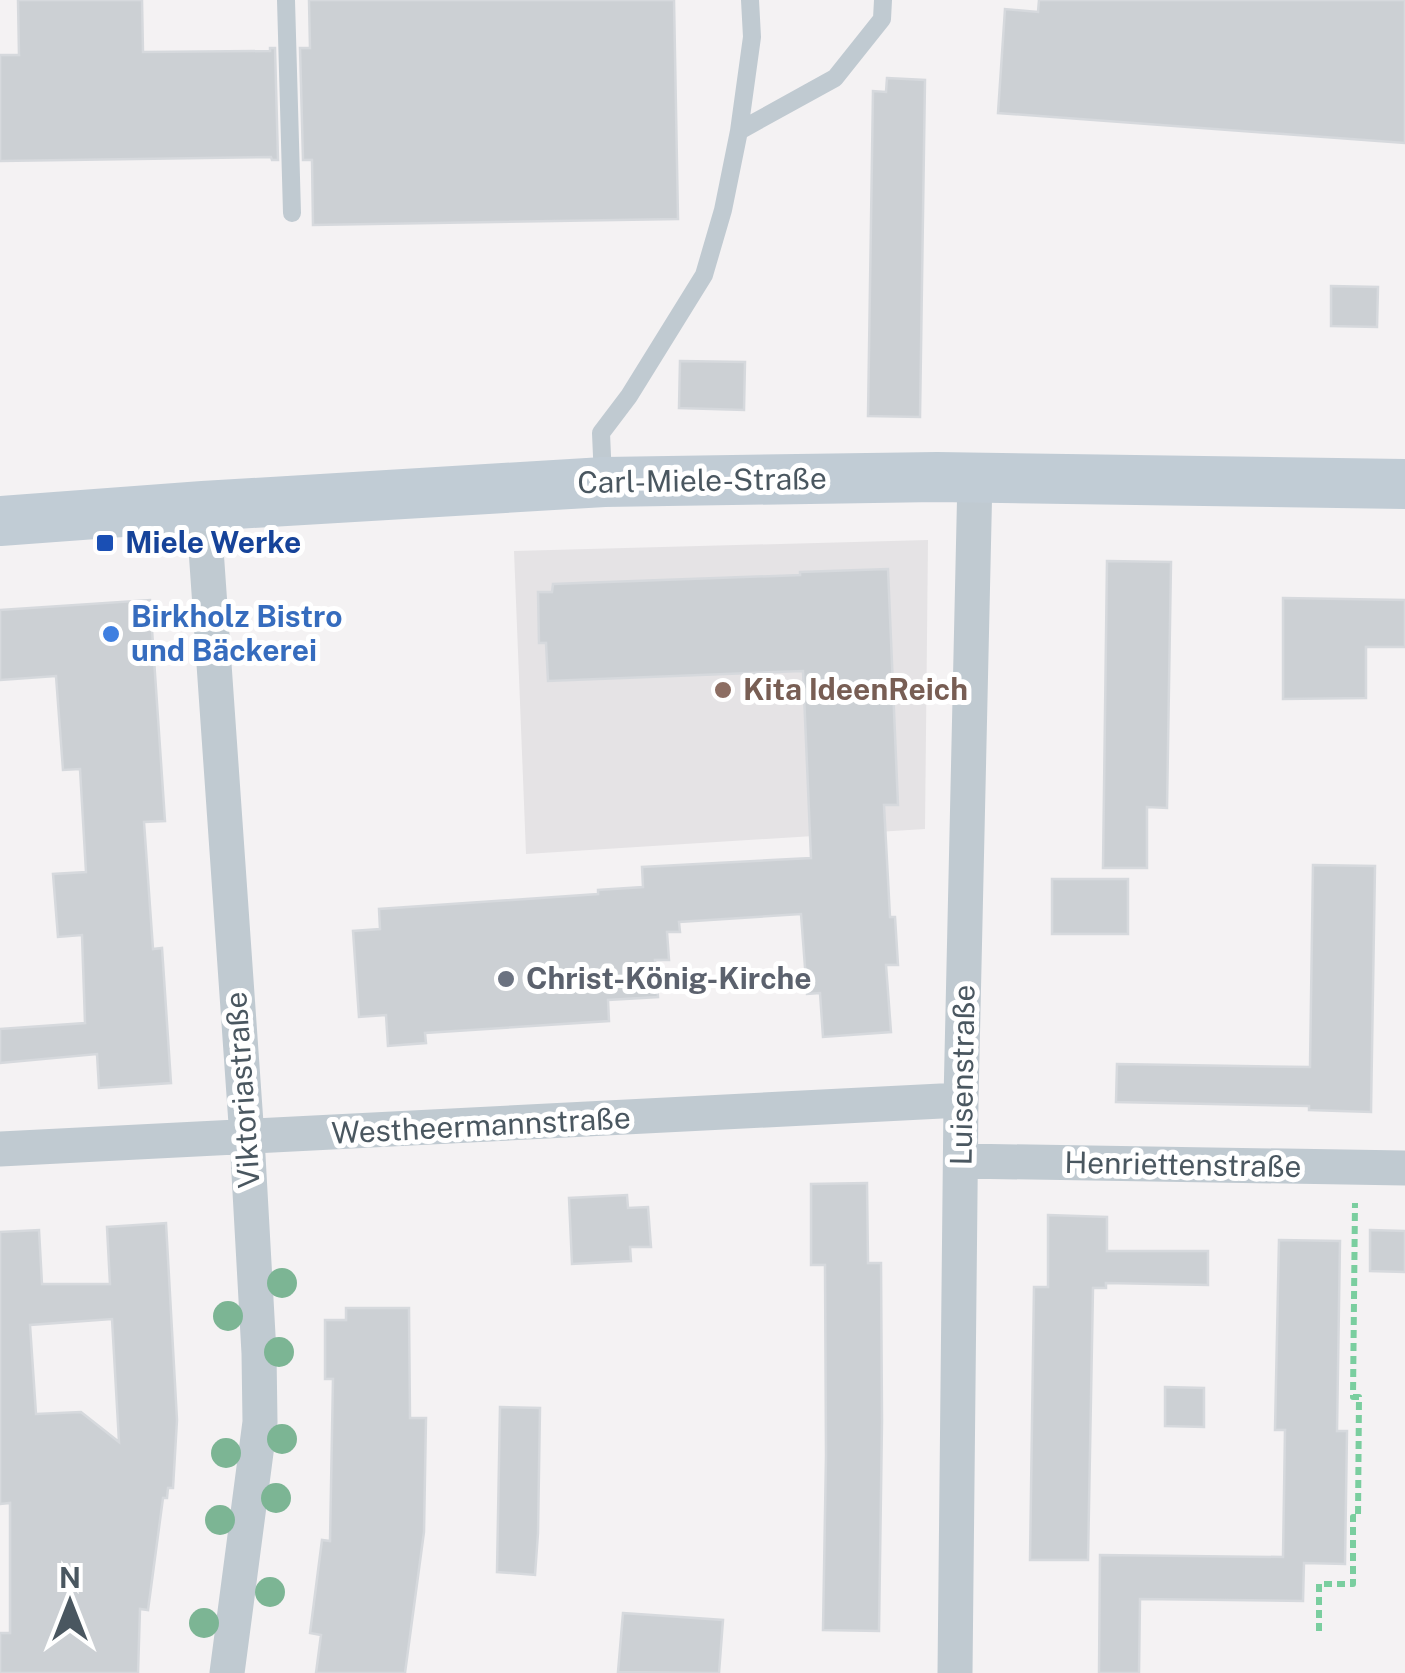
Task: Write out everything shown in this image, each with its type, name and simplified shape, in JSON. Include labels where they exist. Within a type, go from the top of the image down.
[{"type":"street","name":"Carl-Miele-Straße","points":[[0,521],[604,482],[975,478],[1405,484]]},
{"type":"street","name":"Luisenstraße","points":[[955,1673],[961,1100],[975,478]]},
{"type":"street","name":"Viktoriastraße","points":[[203,506],[259,1354],[260,1422],[227,1673]]},
{"type":"street","name":"Westheermannstraße","points":[[0,1150],[961,1100]]},
{"type":"street","name":"Henriettenstraße","points":[[962,1161],[1405,1168]]},
{"type":"lane","points":[[286,0],[292,213]]},
{"type":"lane","points":[[604,482],[601,433],[629,396],[704,275],[723,210],[739,131],[752,37],[750,0]]},
{"type":"lane","points":[[739,131],[835,78],[882,19],[883,0]]},
{"type":"path","points":[[1319,1631],[1319,1584],[1353,1584],[1359,1417],[1359,1397],[1353,1397],[1356,1167]]},
{"type":"shaded area","name":"Kita IdeenReich","points":[[928,540],[925,829],[526,854],[514,551]]},
{"type":"building","points":[[18,0],[142,0],[143,52],[275,48],[278,160],[271,157],[0,161],[0,55],[19,55]]},
{"type":"building","points":[[309,0],[674,0],[678,219],[313,225],[312,160],[303,160],[300,48],[310,48]]},
{"type":"building","points":[[1039,0],[1405,0],[1405,143],[998,113],[1005,9],[1038,12]]},
{"type":"building","points":[[887,78],[925,80],[920,417],[868,416],[873,91],[886,92]]},
{"type":"building","points":[[1331,286],[1378,287],[1377,327],[1331,326]]},
{"type":"building","points":[[680,361],[745,362],[744,410],[679,408]]},
{"type":"building","points":[[1107,561],[1171,562],[1167,808],[1147,807],[1147,868],[1103,868]]},
{"type":"building","points":[[888,569],[898,805],[884,805],[890,917],[895,917],[898,965],[886,965],[891,1032],[823,1037],[820,993],[807,994],[801,914],[679,922],[680,932],[667,932],[669,960],[655,960],[658,997],[608,1000],[609,1021],[425,1033],[426,1043],[388,1046],[386,1015],[359,1017],[353,931],[380,929],[379,909],[598,894],[598,890],[643,887],[642,867],[811,858],[803,671],[548,681],[546,643],[539,643],[538,592],[552,592],[553,584]]},
{"type":"building","points":[[1283,598],[1405,600],[1405,647],[1366,647],[1366,698],[1283,699]]},
{"type":"building","points":[[150,600],[165,821],[144,822],[153,949],[162,948],[171,1083],[99,1088],[97,1054],[0,1063],[0,1029],[85,1023],[82,935],[58,937],[53,874],[86,872],[80,769],[63,770],[56,676],[0,680],[0,610]]},
{"type":"building","points":[[1313,865],[1375,866],[1371,1112],[1309,1110],[1309,1106],[1116,1102],[1117,1064],[1310,1067]]},
{"type":"building","points":[[1052,879],[1128,879],[1128,934],[1052,934]]},
{"type":"building","points":[[867,1183],[868,1263],[881,1263],[879,1631],[823,1630],[825,1265],[811,1265],[811,1184]]},
{"type":"building","points":[[627,1195],[628,1208],[648,1207],[651,1247],[630,1247],[631,1261],[572,1264],[569,1198]]},
{"type":"building","points":[[1048,1215],[1107,1217],[1107,1251],[1208,1251],[1208,1285],[1106,1283],[1106,1288],[1093,1288],[1088,1560],[1030,1560],[1034,1287],[1048,1287]]},
{"type":"building","points":[[166,1223],[177,1420],[173,1488],[168,1488],[167,1498],[163,1498],[148,1610],[140,1609],[138,1673],[0,1673],[0,1633],[10,1633],[10,1503],[0,1504],[0,1232],[39,1230],[42,1284],[110,1284],[107,1227]],"holes":[[[112,1319],[119,1442],[81,1412],[36,1414],[30,1325]]]},
{"type":"building","points":[[1370,1230],[1405,1231],[1405,1272],[1370,1271]]},
{"type":"building","points":[[1279,1240],[1340,1241],[1337,1431],[1347,1431],[1345,1564],[1304,1563],[1303,1601],[1140,1599],[1139,1673],[1099,1673],[1100,1555],[1283,1557],[1285,1430],[1275,1430]]},
{"type":"building","points":[[346,1308],[409,1308],[410,1418],[426,1418],[424,1532],[405,1673],[316,1673],[321,1635],[310,1633],[322,1540],[330,1541],[333,1379],[325,1379],[325,1320],[346,1320]]},
{"type":"building","points":[[1165,1387],[1204,1388],[1204,1427],[1165,1426]]},
{"type":"building","points":[[500,1407],[540,1408],[535,1575],[497,1572]]},
{"type":"building","points":[[623,1613],[723,1620],[719,1673],[618,1672]]},
{"type":"place","name":"Miele Werke","points":[[105,543]]},
{"type":"place","name":"Birkholz Bistro und Bäckerei","points":[[111,634]]},
{"type":"place","name":"Kita IdeenReich","points":[[723,690]]},
{"type":"place","name":"Christ-König-Kirche","points":[[506,979]]}]
